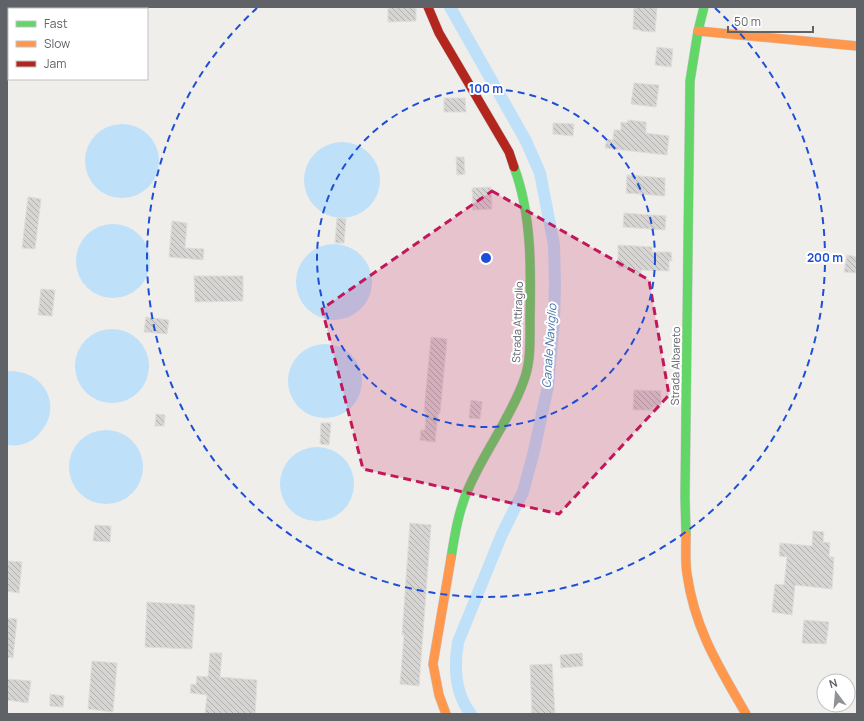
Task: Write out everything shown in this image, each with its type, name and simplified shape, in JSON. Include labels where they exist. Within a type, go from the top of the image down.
[{"type":"street","name":"Strada Attiraglio","points":[[428,7],[439,33],[508,152],[518,177],[528,229],[531,284],[530,337],[527,371],[524,381],[511,409],[470,485],[458,518],[433,664],[439,694],[446,714]]},
{"type":"street","name":"Strada Albareto","points":[[704,7],[698,30],[690,82],[685,497],[687,573],[692,601],[699,625],[711,652],[746,714]]},
{"type":"street","points":[[698,30],[857,46]]},
{"type":"highlighted area","points":[[492,191],[649,280],[669,395],[559,514],[363,469],[322,309]]},
{"type":"water","points":[[122,124],[136,127],[148,135],[156,147],[159,161],[156,175],[148,187],[136,195],[122,198],[108,195],[96,187],[88,175],[85,161],[88,147],[96,135],[108,127]]},
{"type":"water","points":[[342,142],[356,145],[369,153],[377,166],[380,180],[377,194],[369,207],[356,215],[342,218],[328,215],[315,207],[307,194],[304,180],[307,166],[315,153],[328,145]]},
{"type":"water","points":[[113,224],[134,230],[144,240],[150,261],[144,282],[134,292],[113,298],[92,292],[82,282],[76,261],[82,240],[92,230]]},
{"type":"water","points":[[334,244],[348,247],[361,255],[369,268],[372,282],[369,296],[361,309],[348,317],[334,320],[320,317],[307,309],[299,296],[296,282],[299,268],[307,255],[320,247]]},
{"type":"water","points":[[112,329],[126,332],[138,340],[146,352],[149,366],[146,380],[138,392],[126,400],[112,403],[98,400],[86,392],[78,380],[75,366],[78,352],[86,340],[98,332]]},
{"type":"water","points":[[318,344],[332,344],[346,350],[356,360],[362,374],[360,395],[356,402],[346,412],[332,418],[318,418],[304,412],[294,402],[288,388],[288,374],[294,360],[304,350]]},
{"type":"water","points":[[7,371],[20,372],[32,376],[41,383],[47,392],[50,402],[50,413],[46,424],[34,439],[24,444],[7,445]]},
{"type":"water","points":[[106,430],[120,433],[132,441],[140,453],[143,467],[140,481],[132,493],[120,501],[106,504],[92,501],[80,493],[72,481],[69,467],[72,453],[80,441],[92,433]]},
{"type":"water","points":[[310,447],[324,447],[338,453],[348,463],[354,477],[352,498],[348,505],[338,515],[324,521],[310,521],[296,515],[286,505],[280,491],[280,477],[286,463],[296,453]]},
{"type":"building","points":[[388,7],[416,7],[416,21],[388,22]]},
{"type":"building","points":[[634,7],[657,7],[655,32],[633,29]]},
{"type":"building","points":[[657,47],[673,49],[671,67],[655,65]]},
{"type":"building","points":[[634,83],[659,85],[656,107],[631,104]]},
{"type":"building","points":[[444,98],[465,98],[466,112],[444,112]]},
{"type":"building","points":[[628,120],[646,122],[646,133],[669,136],[667,155],[605,148],[607,139],[613,140],[614,130],[621,130],[621,122],[627,123]]},
{"type":"building","points":[[553,123],[574,124],[573,136],[553,134]]},
{"type":"building","points":[[456,157],[464,157],[465,174],[457,175]]},
{"type":"building","points":[[627,175],[665,178],[665,196],[626,193]]},
{"type":"building","points":[[491,187],[492,209],[473,210],[472,188]]},
{"type":"building","points":[[28,197],[41,199],[35,249],[22,248]]},
{"type":"building","points":[[624,213],[666,216],[665,230],[623,227]]},
{"type":"building","points":[[337,218],[346,219],[344,243],[335,243]]},
{"type":"building","points":[[172,221],[187,223],[185,248],[204,249],[203,260],[169,257]]},
{"type":"building","points":[[618,245],[652,247],[652,252],[671,252],[672,261],[669,261],[669,271],[641,270],[641,274],[632,273],[632,268],[618,267]]},
{"type":"building","points":[[847,255],[857,257],[857,273],[844,272]]},
{"type":"building","points":[[194,276],[243,276],[243,301],[195,302]]},
{"type":"building","points":[[41,289],[55,290],[52,316],[38,315]]},
{"type":"building","points":[[146,317],[169,320],[167,334],[144,332]]},
{"type":"building","points":[[431,337],[447,339],[440,413],[438,414],[435,442],[420,440],[421,430],[425,430],[426,413],[424,411]]},
{"type":"building","points":[[634,390],[661,391],[661,407],[653,407],[653,410],[633,410]]},
{"type":"building","points":[[471,400],[482,402],[480,419],[469,418]]},
{"type":"building","points":[[156,414],[165,415],[164,426],[155,426]]},
{"type":"building","points":[[321,423],[331,423],[329,445],[320,444]]},
{"type":"building","points":[[410,523],[431,525],[419,686],[400,684]]},
{"type":"building","points":[[95,525],[111,526],[110,542],[93,541]]},
{"type":"building","points":[[813,531],[824,532],[823,542],[830,543],[829,557],[834,557],[832,589],[795,585],[792,615],[772,612],[775,584],[784,585],[787,557],[779,556],[780,543],[812,546]]},
{"type":"building","points":[[7,561],[22,562],[19,593],[7,591]]},
{"type":"building","points":[[147,602],[195,605],[192,649],[145,647]]},
{"type":"building","points":[[7,618],[17,619],[13,658],[7,657]]},
{"type":"building","points":[[804,620],[829,622],[826,644],[802,643]]},
{"type":"building","points":[[210,653],[222,653],[220,677],[257,680],[255,714],[205,714],[207,695],[190,693],[191,684],[196,685],[197,676],[208,677]]},
{"type":"building","points":[[582,653],[583,666],[561,668],[560,655]]},
{"type":"building","points":[[92,661],[117,663],[113,712],[88,709]]},
{"type":"building","points":[[552,664],[555,714],[532,714],[530,665]]},
{"type":"building","points":[[7,679],[31,681],[28,703],[7,700]]},
{"type":"building","points":[[50,694],[64,696],[63,707],[50,706]]},
{"type":"waterway","name":"Canale Naviglio","points":[[450,7],[526,141],[540,173],[554,245],[554,319],[548,386],[534,451],[523,492],[502,534],[458,642],[456,661],[457,680],[462,698],[471,714]]},
{"type":"traffic: fast","points":[[686,535],[685,497],[690,81],[698,31],[704,7]]},
{"type":"traffic: fast","points":[[451,558],[458,521],[466,494],[476,472],[519,394],[528,366],[530,350],[529,242],[524,204],[514,167]]},
{"type":"traffic: slow","points":[[698,31],[857,46]]},
{"type":"traffic: slow","points":[[686,535],[686,569],[691,594],[702,631],[718,664],[746,714]]},
{"type":"traffic: slow","points":[[446,714],[439,695],[433,664],[451,558]]},
{"type":"traffic: jam","points":[[428,7],[439,33],[509,152],[514,167]]}]
